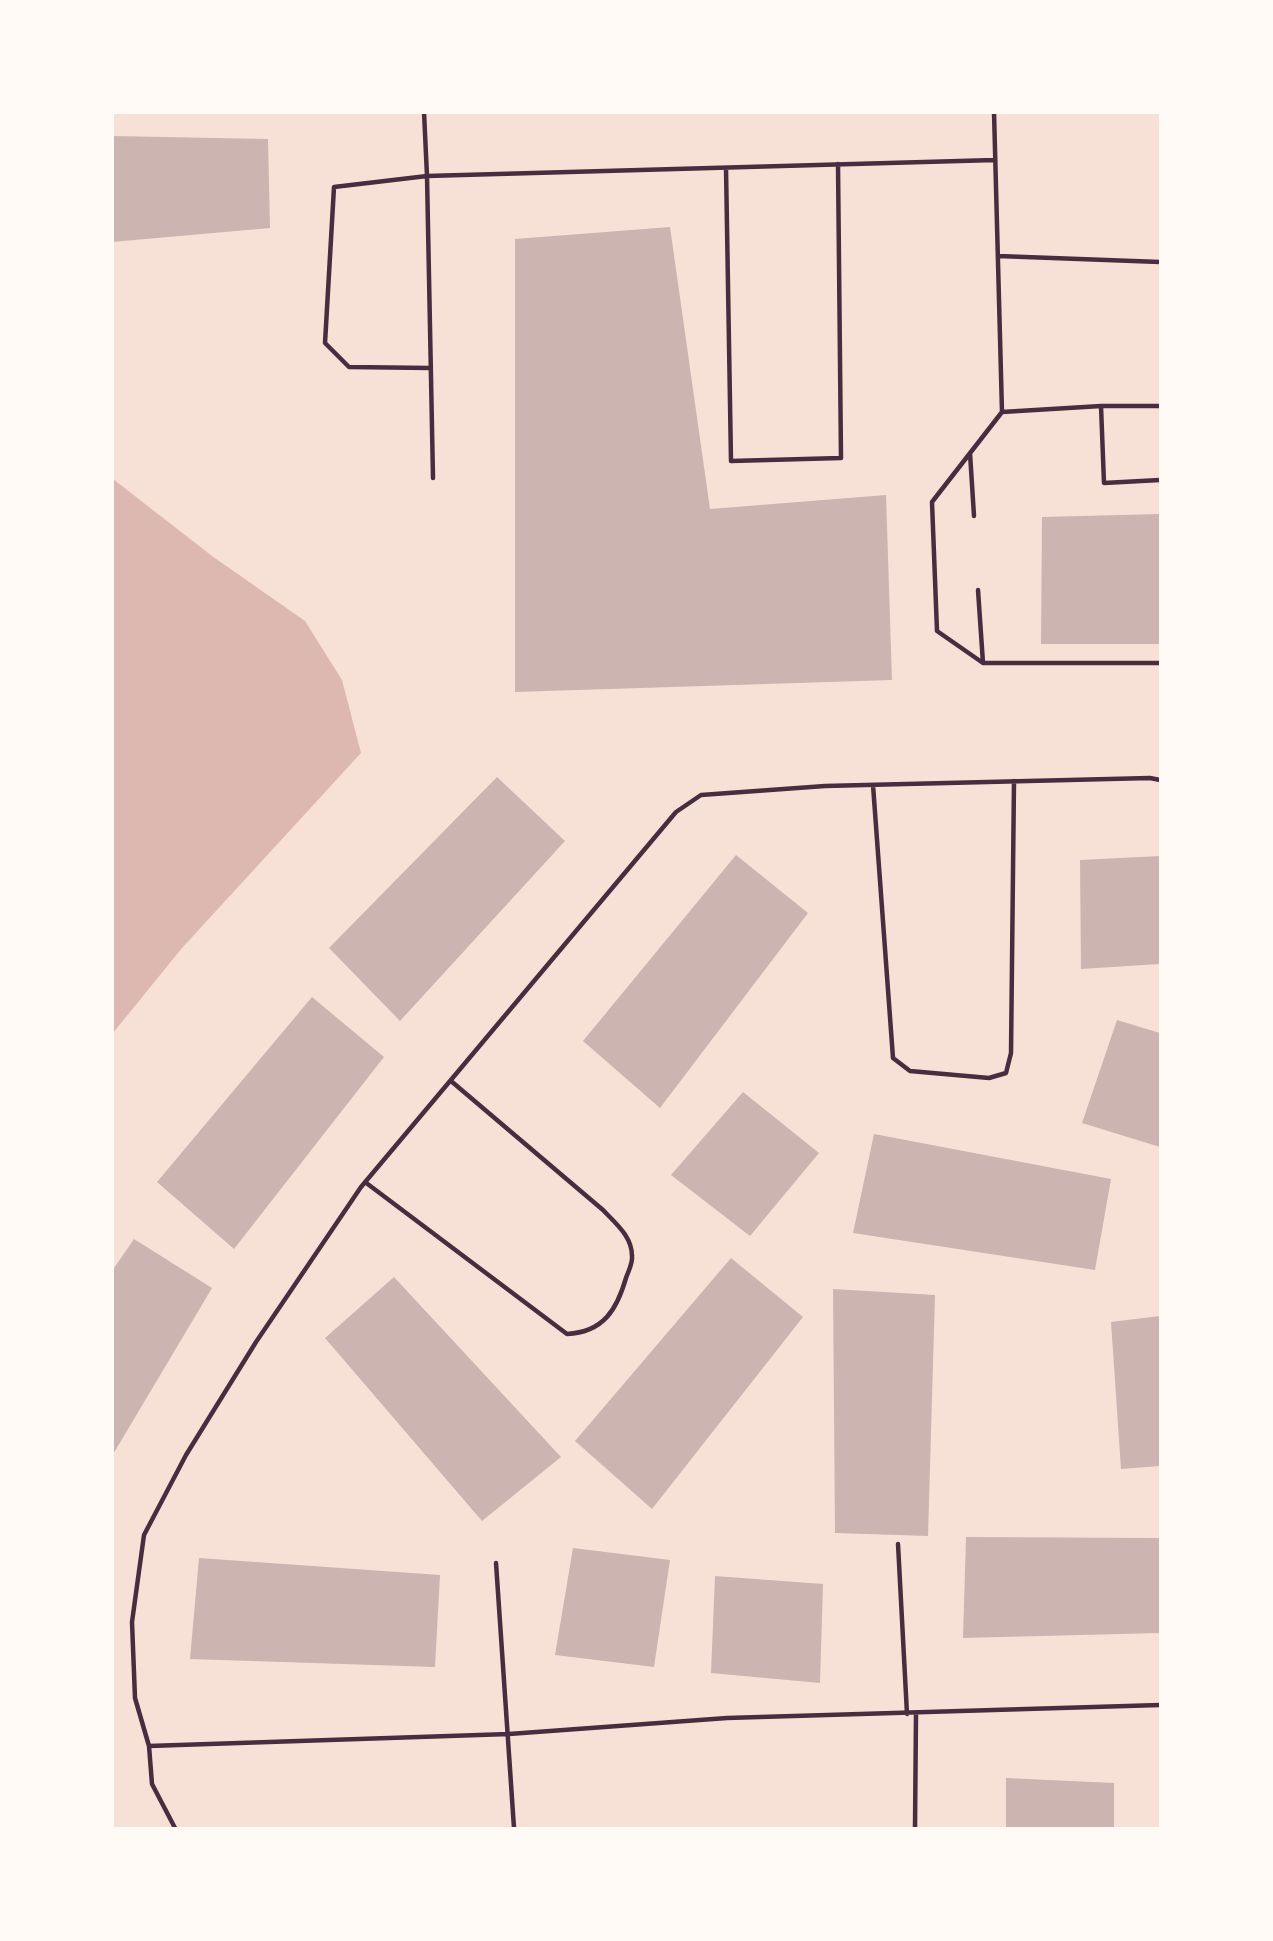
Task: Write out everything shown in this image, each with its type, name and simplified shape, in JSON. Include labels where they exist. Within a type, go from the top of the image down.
[{"type":"lane","points":[[424,112],[433,478]]},
{"type":"lane","points":[[994,112],[1002,412],[932,502],[938,631],[983,663],[1161,663]]},
{"type":"lane","points":[[430,368],[349,367],[325,343],[334,187],[427,176],[996,160]]},
{"type":"lane","points":[[726,168],[731,461],[841,458],[838,164]]},
{"type":"lane","points":[[998,256],[1161,262]]},
{"type":"lane","points":[[1002,412],[1101,405],[1161,405]]},
{"type":"lane","points":[[1101,405],[1104,483],[1161,480]]},
{"type":"lane","points":[[970,453],[974,516]]},
{"type":"lane","points":[[978,590],[983,663]]},
{"type":"lane","points":[[175,1828],[152,1784],[149,1746],[135,1698],[132,1622],[144,1535],[186,1455],[256,1342],[365,1182],[676,812],[701,795],[873,785],[1150,778],[1161,780]]},
{"type":"lane","points":[[873,785],[893,1058],[910,1071],[989,1078],[1006,1073],[1011,1053],[1014,782]]},
{"type":"lane","points":[[365,1182],[567,1334],[579,1333],[607,1319],[618,1304],[632,1256],[625,1233],[603,1210],[451,1081]]},
{"type":"lane","points":[[898,1544],[907,1714]]},
{"type":"lane","points":[[496,1563],[514,1828]]},
{"type":"lane","points":[[149,1746],[508,1734],[727,1718],[1161,1705]]},
{"type":"lane","points":[[915,1828],[916,1714]]},
{"type":"shaded area","points":[[113,479],[212,556],[305,621],[342,680],[361,753],[182,948],[113,1033]]},
{"type":"building","points":[[112,136],[268,139],[270,228],[112,242]]},
{"type":"building","points":[[670,227],[710,509],[886,495],[892,680],[515,692],[515,239]]},
{"type":"building","points":[[1160,514],[1160,644],[1041,644],[1042,517]]},
{"type":"building","points":[[497,777],[565,841],[400,1021],[329,948]]},
{"type":"building","points":[[736,855],[808,913],[660,1108],[583,1041]]},
{"type":"building","points":[[1160,856],[1160,964],[1081,969],[1080,860]]},
{"type":"building","points":[[312,997],[384,1057],[234,1249],[157,1182]]},
{"type":"building","points":[[1117,1020],[1160,1033],[1160,1147],[1082,1123]]},
{"type":"building","points":[[743,1092],[819,1153],[750,1236],[671,1175]]},
{"type":"building","points":[[874,1134],[1111,1179],[1095,1270],[853,1233]]},
{"type":"building","points":[[134,1239],[212,1288],[112,1456],[112,1271]]},
{"type":"building","points":[[731,1258],[803,1317],[652,1509],[575,1441]]},
{"type":"building","points":[[394,1277],[561,1457],[482,1521],[325,1338]]},
{"type":"building","points":[[833,1289],[935,1295],[928,1536],[835,1533]]},
{"type":"building","points":[[1160,1316],[1160,1466],[1121,1469],[1111,1322]]},
{"type":"building","points":[[966,1537],[1160,1538],[1160,1633],[963,1638]]},
{"type":"building","points":[[573,1548],[670,1560],[654,1667],[555,1655]]},
{"type":"building","points":[[199,1558],[440,1575],[435,1667],[190,1659]]},
{"type":"building","points":[[715,1576],[823,1584],[820,1683],[711,1673]]},
{"type":"building","points":[[1006,1778],[1114,1783],[1114,1828],[1006,1828]]}]
